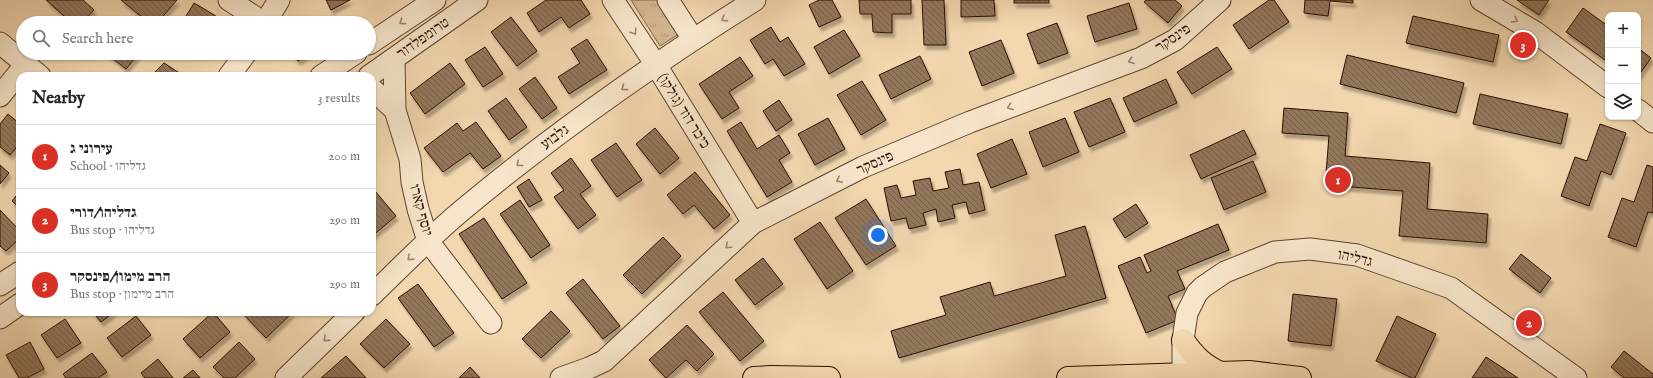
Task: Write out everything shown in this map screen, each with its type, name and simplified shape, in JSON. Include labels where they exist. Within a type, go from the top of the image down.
[{"type":"main road","points":[[1154,376],[1169,370],[1174,365],[1183,344],[1205,366],[1221,373]]},
{"type":"main road","points":[[1068,378],[1183,376],[1249,372],[1300,378]]},
{"type":"main road","points":[[754,378],[829,378]]},
{"type":"street","points":[[229,0],[254,16]]},
{"type":"street","points":[[269,16],[279,0]]},
{"type":"street","name":"טרומפלדור","points":[[376,39],[435,0]]},
{"type":"street","name":"טרומפלדור","points":[[375,72],[477,0]]},
{"type":"street","name":"כיכר דוד (גולקו)","points":[[613,0],[656,65],[753,223]]},
{"type":"street","points":[[668,0],[693,39]]},
{"type":"street","name":"גלבוע","points":[[376,291],[460,212],[535,151],[693,39],[755,0]]},
{"type":"street","name":"פינסקר","points":[[561,378],[604,361],[753,223],[863,167],[970,122],[1141,58],[1175,40],[1220,0]]},
{"type":"street","points":[[1481,0],[1535,32],[1605,85]]},
{"type":"street","points":[[0,43],[16,56]]},
{"type":"street","name":"יוסף קארו","points":[[394,59],[395,110],[410,158],[412,182],[418,209],[428,241],[491,323]]},
{"type":"street","points":[[21,60],[33,70]]},
{"type":"street","points":[[232,72],[241,60]]},
{"type":"street","points":[[327,72],[345,60]]},
{"type":"street","points":[[0,96],[16,83]]},
{"type":"street","points":[[376,93],[395,110]]},
{"type":"street","points":[[1641,112],[1653,122]]},
{"type":"street","name":"גדליהו","points":[[1183,376],[1183,344],[1187,313],[1197,293],[1211,281],[1243,264],[1275,252],[1310,249],[1358,256],[1451,288],[1576,378]]},
{"type":"street","points":[[0,285],[16,275]]},
{"type":"street","points":[[0,318],[16,307]]},
{"type":"street","points":[[286,378],[350,316]]},
{"type":"green space","points":[[631,0],[658,0],[679,34],[660,46]]},
{"type":"building","points":[[46,0],[83,0],[94,10],[88,16],[64,16]]},
{"type":"building","points":[[121,0],[177,0],[163,16],[140,16]]},
{"type":"building","points":[[326,0],[350,0],[331,10]]},
{"type":"building","points":[[546,0],[581,0],[590,14],[569,28],[561,17],[539,32],[527,13]]},
{"type":"building","points":[[819,0],[832,0],[841,17],[819,27],[809,5]]},
{"type":"building","points":[[859,0],[911,0],[911,14],[892,14],[892,33],[873,32],[872,14],[860,14]]},
{"type":"building","points":[[922,0],[944,0],[946,45],[924,45]]},
{"type":"building","points":[[961,0],[994,0],[995,16],[961,17]]},
{"type":"building","points":[[1014,0],[1049,0],[1049,3],[1014,3]]},
{"type":"building","points":[[1146,0],[1175,0],[1182,6],[1168,23],[1144,2]]},
{"type":"building","points":[[1269,0],[1274,0],[1289,22],[1249,49],[1233,25]]},
{"type":"building","points":[[1305,0],[1353,0],[1353,3],[1330,1],[1328,16],[1304,13]]},
{"type":"building","points":[[1517,0],[1549,0],[1539,15]]},
{"type":"building","points":[[194,3],[215,16],[186,16]]},
{"type":"building","points":[[1129,3],[1137,29],[1095,42],[1087,16]]},
{"type":"building","points":[[1583,8],[1605,24],[1605,60],[1566,32]]},
{"type":"building","points":[[1413,16],[1499,35],[1493,62],[1406,43]]},
{"type":"building","points":[[511,17],[537,51],[517,66],[491,32]]},
{"type":"building","points":[[1057,23],[1068,53],[1038,64],[1027,34]]},
{"type":"building","points":[[771,27],[780,42],[788,37],[805,64],[784,76],[773,59],[765,64],[750,40]]},
{"type":"building","points":[[844,30],[860,56],[829,74],[814,47]]},
{"type":"building","points":[[587,39],[607,70],[569,94],[558,77],[580,63],[571,49]]},
{"type":"building","points":[[1001,40],[1014,73],[982,86],[969,52]]},
{"type":"building","points":[[485,47],[503,74],[483,87],[465,60]]},
{"type":"building","points":[[1217,47],[1232,69],[1192,94],[1177,72]]},
{"type":"building","points":[[1641,50],[1651,58],[1641,72]]},
{"type":"building","points":[[1347,55],[1464,83],[1456,113],[1340,84]]},
{"type":"building","points":[[920,56],[931,79],[891,99],[879,75]]},
{"type":"building","points":[[740,57],[753,76],[729,92],[739,108],[722,119],[699,84]]},
{"type":"building","points":[[115,60],[133,60],[126,69]]},
{"type":"building","points":[[164,63],[178,72],[155,72]]},
{"type":"building","points":[[450,63],[465,84],[425,114],[410,93]]},
{"type":"building","points":[[535,77],[557,108],[542,119],[519,89]]},
{"type":"building","points":[[1166,79],[1177,103],[1134,122],[1123,98]]},
{"type":"building","points":[[862,81],[886,120],[861,135],[837,95]]},
{"type":"building","points":[[1480,94],[1568,114],[1561,144],[1473,124]]},
{"type":"building","points":[[506,98],[527,127],[509,140],[488,111]]},
{"type":"building","points":[[1110,98],[1125,132],[1089,147],[1074,112]]},
{"type":"building","points":[[779,100],[792,120],[776,131],[763,111]]},
{"type":"building","points":[[1284,108],[1348,113],[1345,156],[1430,163],[1427,209],[1488,214],[1486,243],[1399,236],[1403,191],[1325,185],[1329,136],[1282,133]]},
{"type":"building","points":[[8,114],[16,121],[16,148],[10,155],[0,147],[0,124]]},
{"type":"building","points":[[828,118],[845,149],[815,165],[798,134]]},
{"type":"building","points":[[1065,118],[1079,152],[1043,167],[1029,132]]},
{"type":"building","points":[[476,122],[501,156],[483,169],[470,153],[443,172],[424,148],[457,123],[463,131]]},
{"type":"building","points":[[741,122],[757,149],[779,135],[790,153],[779,160],[792,182],[767,197],[727,131]]},
{"type":"building","points":[[1600,124],[1626,133],[1611,175],[1601,171],[1589,206],[1561,196],[1575,157],[1587,161]]},
{"type":"building","points":[[655,128],[679,158],[660,174],[636,144]]},
{"type":"building","points":[[1244,130],[1256,154],[1201,179],[1190,155]]},
{"type":"building","points":[[1012,139],[1027,174],[991,188],[977,154]]},
{"type":"building","points":[[616,143],[642,180],[617,197],[591,160]]},
{"type":"building","points":[[571,158],[591,186],[580,194],[596,215],[578,229],[554,197],[564,190],[551,173]]},
{"type":"building","points":[[1253,161],[1266,192],[1224,210],[1211,178]]},
{"type":"building","points":[[0,165],[9,173],[0,184]]},
{"type":"building","points":[[1647,165],[1653,167],[1653,213],[1648,212],[1636,247],[1608,237],[1622,198],[1634,202]]},
{"type":"building","points":[[960,169],[963,185],[979,182],[985,210],[969,214],[966,202],[952,205],[955,218],[938,222],[936,209],[923,213],[926,225],[909,229],[906,218],[891,221],[884,188],[897,185],[901,198],[916,195],[913,181],[930,178],[933,191],[949,188],[945,172]]},
{"type":"building","points":[[695,172],[730,215],[714,229],[694,205],[683,214],[667,195]]},
{"type":"building","points":[[529,179],[542,200],[529,207],[517,187]]},
{"type":"building","points":[[376,192],[396,216],[376,233]]},
{"type":"building","points":[[16,196],[16,204],[12,201]]},
{"type":"building","points":[[866,199],[896,246],[866,265],[835,218]]},
{"type":"building","points":[[520,200],[550,245],[531,258],[500,214]]},
{"type":"building","points":[[1136,204],[1148,223],[1125,238],[1113,219]]},
{"type":"building","points":[[0,210],[16,227],[16,242],[6,251],[0,246]]},
{"type":"building","points":[[484,218],[527,283],[502,299],[459,234]]},
{"type":"building","points":[[820,222],[853,271],[827,289],[794,239]]},
{"type":"building","points":[[1218,224],[1229,250],[1177,271],[1185,289],[1168,296],[1178,320],[1146,333],[1118,266],[1140,257],[1147,273],[1151,271],[1144,255]]},
{"type":"building","points":[[1085,226],[1106,298],[899,358],[891,331],[946,315],[940,297],[990,282],[994,296],[1066,276],[1055,235]]},
{"type":"building","points":[[663,237],[681,256],[642,294],[623,275]]},
{"type":"building","points":[[1521,254],[1551,278],[1540,293],[1509,269]]},
{"type":"building","points":[[763,258],[783,284],[755,305],[735,280]]},
{"type":"building","points":[[583,279],[620,326],[603,339],[566,293]]},
{"type":"building","points":[[418,284],[454,333],[434,347],[398,298]]},
{"type":"building","points":[[723,292],[764,341],[740,361],[699,312]]},
{"type":"building","points":[[1293,294],[1337,299],[1331,346],[1288,341]]},
{"type":"building","points":[[551,311],[570,331],[541,358],[522,339]]},
{"type":"building","points":[[96,316],[109,316],[101,322]]},
{"type":"building","points":[[136,316],[151,335],[122,357],[107,338]]},
{"type":"building","points":[[209,316],[216,316],[230,332],[200,358],[183,339]]},
{"type":"building","points":[[245,316],[289,316],[266,338]]},
{"type":"building","points":[[1397,316],[1436,334],[1415,378],[1376,361]]},
{"type":"building","points":[[65,319],[81,343],[57,358],[41,335]]},
{"type":"building","points":[[386,319],[410,344],[384,368],[360,344]]},
{"type":"building","points":[[687,325],[714,354],[697,371],[686,360],[666,378],[649,360]]},
{"type":"building","points":[[30,342],[44,369],[27,378],[19,378],[6,355]]},
{"type":"building","points":[[239,342],[255,359],[235,378],[224,378],[213,367]]},
{"type":"building","points":[[1624,351],[1653,374],[1653,378],[1624,378],[1611,367]]},
{"type":"building","points":[[92,353],[107,372],[98,378],[66,378],[63,374]]},
{"type":"building","points":[[346,356],[366,378],[321,378]]},
{"type":"building","points":[[1486,357],[1503,368],[1518,378],[1472,378]]},
{"type":"building","points":[[158,359],[173,378],[145,378],[141,373]]},
{"type":"building","points":[[470,367],[480,378],[459,378]]},
{"type":"building","points":[[193,370],[200,378],[183,378]]},
{"type":"place","name":"הרב מימון/פינסקר","points":[[1523,45]]},
{"type":"place","name":"עירוני ג","points":[[1338,180]]},
{"type":"place","name":"גדליהו/דורי","points":[[1529,323]]}]
